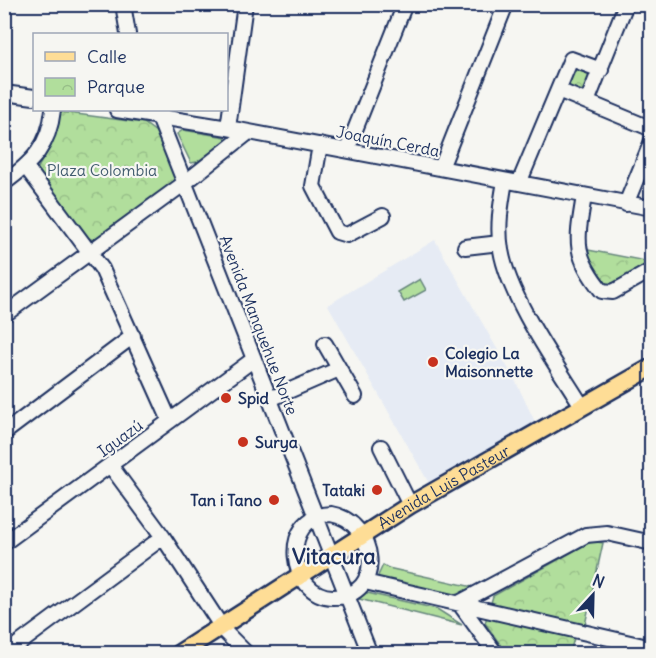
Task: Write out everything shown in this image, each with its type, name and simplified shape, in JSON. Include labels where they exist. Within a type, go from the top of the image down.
[{"type":"main road","name":"Avenida Luis Pasteur","points":[[178,654],[410,504],[651,367]]},
{"type":"street","points":[[123,4],[128,33]]},
{"type":"street","points":[[228,128],[245,4]]},
{"type":"street","points":[[347,150],[405,4]]},
{"type":"street","points":[[441,168],[506,4]]},
{"type":"street","points":[[587,102],[626,4]]},
{"type":"street","points":[[582,406],[512,284],[500,243],[500,216],[512,182],[558,90],[571,58],[601,70]]},
{"type":"street","points":[[558,90],[651,129]]},
{"type":"street","points":[[4,93],[33,97]]},
{"type":"street","points":[[4,183],[39,155],[47,141],[53,111]]},
{"type":"street","name":"Joaquín Cerda","points":[[130,111],[157,113],[651,208]]},
{"type":"street","name":"Avenida Manquehue Norte","points":[[157,113],[370,654]]},
{"type":"street","points":[[4,315],[186,182],[249,132]]},
{"type":"street","points":[[627,204],[651,141]]},
{"type":"street","points":[[320,146],[313,186],[337,232],[347,235],[382,216]]},
{"type":"street","points":[[26,167],[102,269],[170,422]]},
{"type":"street","points":[[584,196],[578,246],[581,257],[602,291],[613,292],[651,270]]},
{"type":"street","points":[[465,247],[500,243]]},
{"type":"street","points":[[4,432],[133,336]]},
{"type":"street","points":[[325,344],[355,396]]},
{"type":"street","name":"Iguazú","points":[[4,543],[254,359]]},
{"type":"street","points":[[270,399],[339,369]]},
{"type":"street","points":[[381,447],[410,504]]},
{"type":"street","points":[[110,465],[163,537],[220,625],[247,654]]},
{"type":"street","points":[[331,514],[342,516],[355,525],[361,534],[370,558],[365,582],[347,594],[333,597],[317,594],[308,586],[300,573],[296,558],[296,540],[303,526],[316,516],[331,514]]},
{"type":"street","points":[[459,603],[586,535],[607,533],[651,543]]},
{"type":"street","points":[[5,654],[163,537]]},
{"type":"street","points":[[365,582],[651,648]]},
{"type":"street","points":[[483,609],[483,596],[489,588]]},
{"type":"street","points":[[459,603],[496,654]]},
{"type":"shaded area","name":"Colegio La Maisonnette","points":[[435,240],[516,382],[536,424],[430,485],[328,305]]},
{"type":"green space","points":[[571,61],[598,72],[587,99],[560,88]]},
{"type":"green space","name":"Plaza Colombia","points":[[61,112],[144,123],[156,132],[177,180],[94,240],[88,238],[37,169],[50,147]]},
{"type":"green space","points":[[183,130],[226,137],[226,141],[197,162],[191,163],[177,134]]},
{"type":"green space","points":[[583,249],[651,262],[651,268],[614,288],[608,286]]},
{"type":"green space","points":[[420,279],[426,290],[404,302],[398,292]]},
{"type":"green space","points":[[592,541],[603,543],[585,625],[574,638],[570,653],[506,653],[485,623],[493,596]]},
{"type":"green space","points":[[383,565],[473,587],[455,598],[376,580]]},
{"type":"green space","points":[[363,592],[437,609],[462,625],[359,599]]},
{"type":"place","name":"Colegio La Maisonnette","points":[[433,362]]},
{"type":"place","name":"Spid","points":[[226,398]]},
{"type":"place","name":"Surya","points":[[243,442]]},
{"type":"place","name":"Tataki","points":[[377,490]]},
{"type":"place","name":"Tan i Tano","points":[[274,500]]},
{"type":"district","name":"Vitacura","points":[[334,556]]}]
